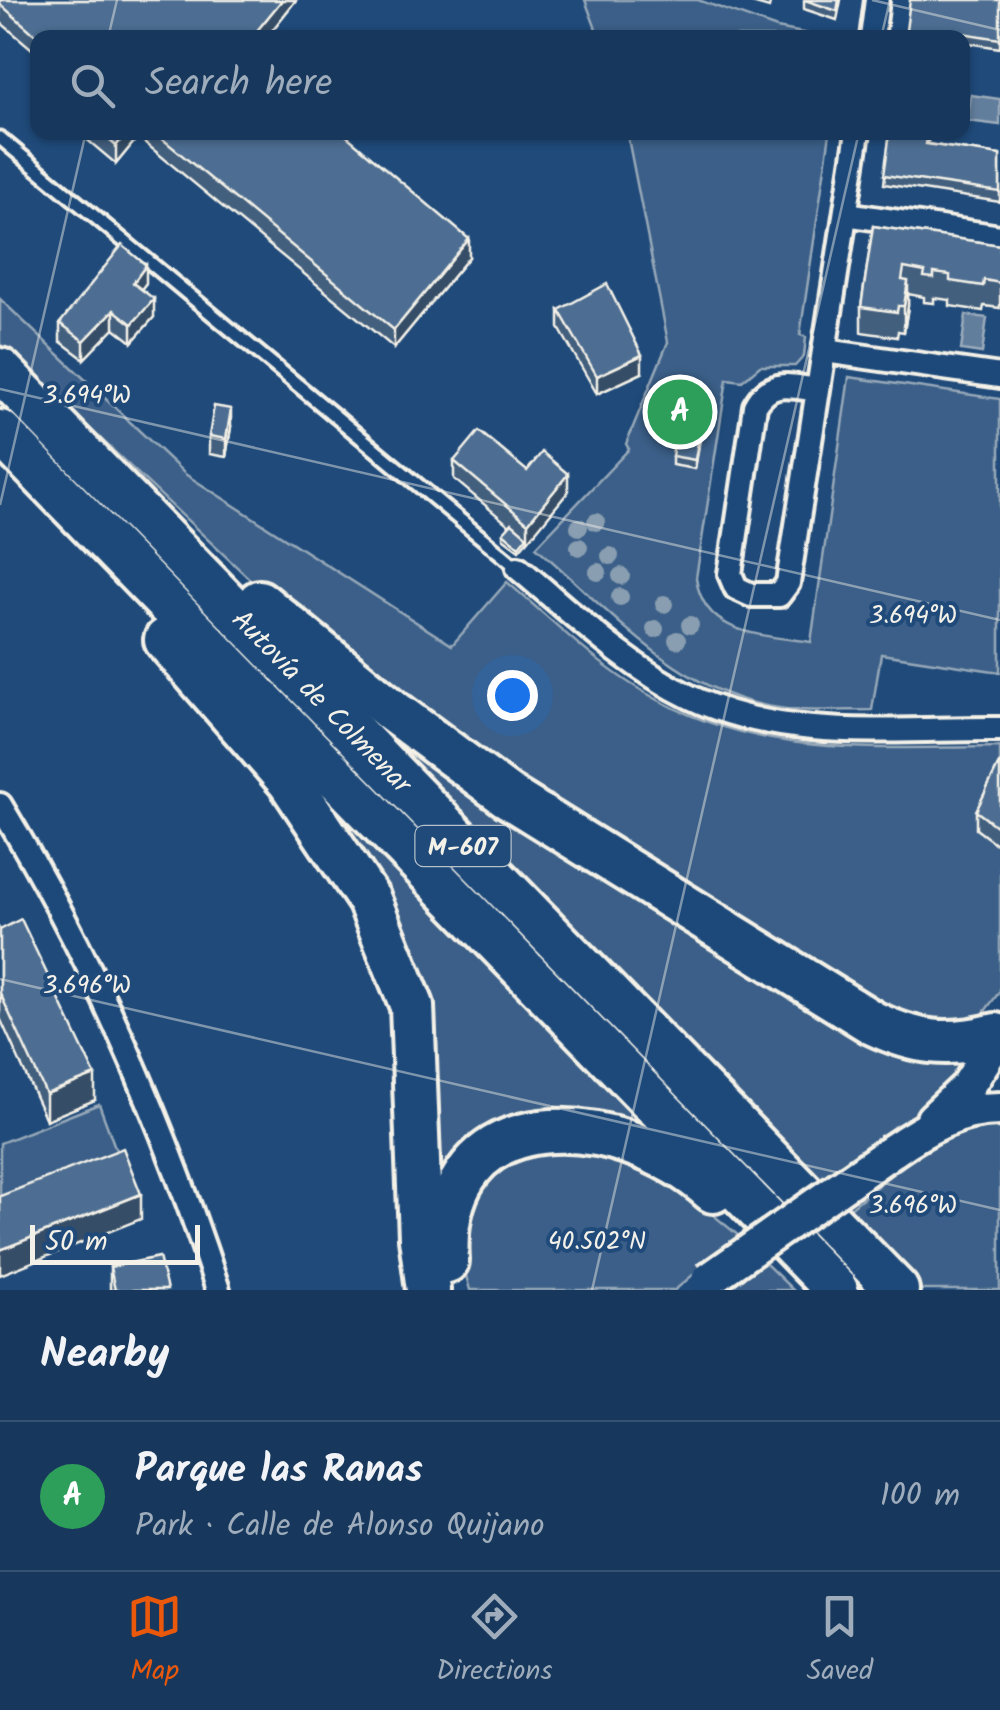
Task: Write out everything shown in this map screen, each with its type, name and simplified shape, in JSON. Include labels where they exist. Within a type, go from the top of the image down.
[{"type":"highway","name":"Autovía de Colmenar","points":[[0,370],[896,1290]]},
{"type":"highway","points":[[31,400],[300,638],[506,794],[904,1038],[940,1045],[997,1035]]},
{"type":"highway","name":"Autovía de Colmenar","points":[[0,432],[836,1290]]},
{"type":"highway","points":[[0,463],[194,670],[290,782],[369,900],[412,1006],[422,1238],[428,1290]]},
{"type":"highway","points":[[456,1290],[448,1264],[445,1232],[450,1203],[464,1178],[479,1158],[502,1143],[555,1128],[641,1146],[672,1160],[697,1176],[828,1290]]},
{"type":"street","points":[[873,30],[877,0]]},
{"type":"street","points":[[818,390],[778,385],[763,391],[755,406],[730,574],[736,588],[751,595],[779,595],[788,582],[825,350],[857,140]]},
{"type":"street","points":[[846,214],[1000,237]]},
{"type":"street","points":[[825,350],[1000,376]]},
{"type":"street","points":[[518,568],[663,683],[729,712],[821,729],[1000,729]]},
{"type":"street","points":[[0,805],[92,973],[156,1118],[218,1290]]},
{"type":"street","points":[[997,1035],[1000,1082]]},
{"type":"street","points":[[701,1285],[927,1127],[966,1087],[997,1035]]},
{"type":"street","points":[[927,1127],[961,1114],[1000,1109]]},
{"type":"lane","points":[[0,138],[518,568]]},
{"type":"shaded area","points":[[585,0],[698,0],[787,30],[596,30]]},
{"type":"shaded area","points":[[971,95],[1000,99],[1000,125],[970,121]]},
{"type":"shaded area","points":[[628,140],[829,140],[800,335],[806,337],[804,356],[795,366],[760,366],[742,381],[727,379],[696,578],[701,597],[723,622],[738,629],[811,642],[849,377],[1000,399],[1000,672],[881,654],[872,710],[797,710],[748,702],[713,688],[650,648],[536,547],[629,449],[626,444],[668,342]]},
{"type":"shaded area","points":[[0,299],[185,474],[452,645],[507,582],[590,654],[644,692],[687,714],[730,729],[773,739],[862,748],[1000,747],[1000,991],[973,1027],[928,1034],[553,809],[271,599],[0,344]]},
{"type":"shaded area","points":[[966,315],[987,318],[982,353],[961,350]]},
{"type":"shaded area","points":[[332,683],[890,1043],[961,1064],[956,1080],[901,1129],[816,1181]]},
{"type":"shaded area","points":[[335,816],[346,820],[654,1133],[538,1117],[431,1219],[428,1050]]},
{"type":"shaded area","points":[[99,1104],[122,1166],[0,1214],[0,1143]]},
{"type":"shaded area","points":[[1000,1122],[1000,1290],[922,1290],[845,1212],[939,1136]]},
{"type":"shaded area","points":[[555,1143],[657,1169],[739,1236],[675,1290],[470,1290],[457,1244],[482,1169]]},
{"type":"shaded area","points":[[765,1263],[793,1290],[724,1290]]},
{"type":"building","points":[[0,0],[282,0],[258,30],[30,30]]},
{"type":"building","points":[[805,0],[839,0],[837,11]]},
{"type":"building","points":[[910,0],[1000,0],[1000,39],[970,34],[970,30],[906,30]]},
{"type":"building","points":[[164,140],[351,140],[469,239],[394,330]]},
{"type":"building","points":[[889,140],[927,140],[926,144],[1000,155],[1000,192],[884,175]]},
{"type":"building","points":[[873,226],[1000,245],[1000,283],[984,280],[983,286],[950,281],[950,275],[934,273],[934,278],[924,277],[925,272],[904,268],[902,280],[908,281],[904,306],[898,306],[897,312],[861,307]]},
{"type":"building","points":[[122,245],[146,265],[133,283],[154,299],[132,324],[114,310],[84,341],[60,323]]},
{"type":"building","points":[[607,284],[642,355],[597,376],[559,310]]},
{"type":"building","points":[[214,406],[231,409],[226,439],[209,436]]},
{"type":"building","points":[[680,406],[703,410],[695,460],[672,456]]},
{"type":"building","points":[[479,431],[527,471],[542,452],[568,474],[528,523],[454,461]]},
{"type":"building","points":[[512,523],[527,536],[519,546],[503,533]]},
{"type":"building","points":[[1000,762],[1000,829],[976,811]]},
{"type":"building","points":[[21,919],[95,1075],[46,1094],[0,993],[0,930]]},
{"type":"building","points":[[123,1148],[141,1194],[0,1250],[0,1196]]},
{"type":"building","points":[[159,1257],[167,1290],[115,1290],[110,1267]]},
{"type":"place","name":"Parque las Ranas","points":[[680,412]]}]
